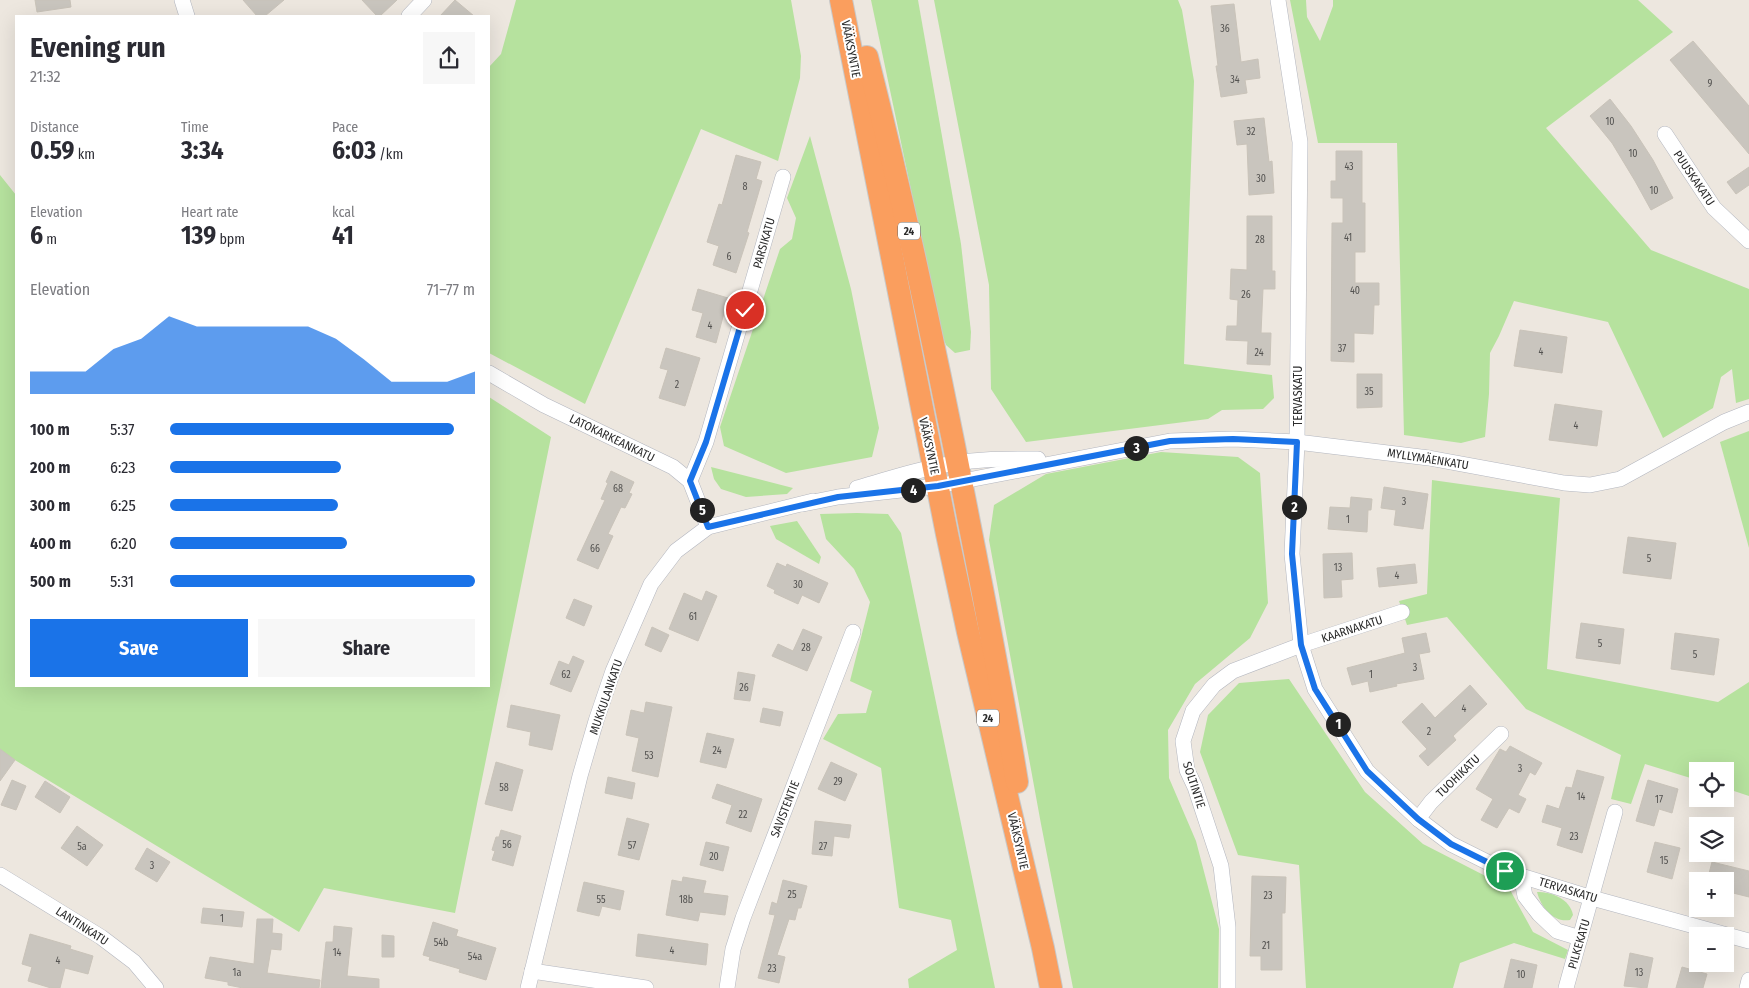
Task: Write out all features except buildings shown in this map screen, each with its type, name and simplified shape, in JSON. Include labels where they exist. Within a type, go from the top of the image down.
[{"type":"highway","name":"VÄÄKSYNTIE","points":[[841,0],[968,632],[1044,948]]},
{"type":"highway","name":"VÄÄKSYNTIE","points":[[852,0],[902,201],[960,472],[1000,678],[1051,988]]},
{"type":"street","points":[[182,0],[187,15]]},
{"type":"street","points":[[410,15],[424,0]]},
{"type":"street","name":"TERVASKATU","points":[[1278,0],[1300,142],[1297,442],[1292,554],[1301,645],[1315,689],[1367,771],[1418,819],[1451,844],[1505,871],[1592,898],[1749,941]]},
{"type":"street","name":"PUUSKAKATU","points":[[1665,134],[1714,208],[1749,241]]},
{"type":"street","name":"PARSIKATU","points":[[690,481],[706,442],[783,177]]},
{"type":"street","name":"LATOKARKEANKATU","points":[[490,374],[544,405],[673,467],[690,481]]},
{"type":"street","name":"MYLLYMÄENKATU","points":[[936,477],[960,472],[1090,456],[1170,441],[1233,439],[1297,442],[1429,458],[1590,485],[1620,478],[1724,422],[1749,412]]},
{"type":"street","name":"MUKKULANKATU","points":[[528,988],[580,776],[613,672],[651,584],[676,551],[708,527],[803,504],[900,475],[936,477]]},
{"type":"street","points":[[690,481],[708,527]]},
{"type":"street","name":"KAARNAKATU","points":[[1301,645],[1402,612]]},
{"type":"street","name":"SAVISTENTIE","points":[[727,988],[733,949],[743,918],[852,632]]},
{"type":"street","name":"SOLTINTIE","points":[[1228,988],[1228,927],[1221,866],[1195,787],[1187,770],[1183,742],[1193,711],[1214,685],[1233,671],[1301,645]]},
{"type":"street","name":"TUOHIKATU","points":[[1418,819],[1431,802],[1501,734]]},
{"type":"street","name":"PILKEKATU","points":[[1566,988],[1615,812]]},
{"type":"street","name":"LANTINKATU","points":[[0,875],[101,938],[134,962],[156,988]]},
{"type":"street","points":[[1521,876],[1525,896],[1539,914],[1557,931],[1580,938]]},
{"type":"street","points":[[532,971],[646,988]]},
{"type":"street","points":[[1747,988],[1749,980]]},
{"type":"green space","points":[[516,0],[791,0],[801,56],[800,78],[778,161],[701,129],[585,404],[490,354],[490,66],[501,54]]},
{"type":"green space","points":[[871,0],[918,0],[961,244],[971,332],[970,350],[955,353],[946,345],[941,332]]},
{"type":"green space","points":[[934,0],[1178,0],[1182,10],[1194,81],[1184,364],[1272,375],[1274,398],[1263,409],[1222,410],[1208,419],[1026,442],[991,389],[989,285]]},
{"type":"green space","points":[[1290,0],[1306,0],[1307,17],[1320,41],[1333,6],[1333,0],[1638,0],[1673,32],[1546,128],[1651,250],[1749,289],[1749,399],[1736,403],[1732,369],[1721,377],[1713,408],[1663,438],[1608,322],[1514,301],[1490,353],[1485,437],[1461,443],[1404,435],[1397,143],[1318,143]]},
{"type":"green space","points":[[810,136],[851,289],[879,428],[872,457],[786,473],[724,446],[720,427],[780,249],[792,239],[796,218],[787,198]]},
{"type":"green space","points":[[0,175],[15,194],[15,687],[490,687],[490,398],[551,437],[455,913],[324,888],[299,932],[0,751]]},
{"type":"green space","points":[[1749,431],[1749,548],[1720,442]]},
{"type":"green space","points":[[1161,452],[1238,457],[1260,473],[1268,603],[1250,638],[1195,684],[1168,730],[1169,778],[1196,841],[1219,929],[1218,988],[1073,988],[989,540],[994,505],[1046,474]]},
{"type":"green space","points":[[711,467],[793,488],[787,494],[746,497],[721,489],[714,479]]},
{"type":"green space","points":[[1432,480],[1560,498],[1547,669],[1718,702],[1749,682],[1749,796],[1734,791],[1734,762],[1689,762],[1689,778],[1645,764],[1631,804],[1611,799],[1621,755],[1526,709],[1447,617],[1407,625],[1399,601],[1427,594]]},
{"type":"green space","points":[[820,514],[888,514],[901,533],[995,988],[909,988],[908,979],[957,950],[951,920],[899,908],[881,768],[823,739],[838,714],[866,713],[872,691],[850,681],[870,602],[854,569],[826,539]]},
{"type":"green space","points":[[797,521],[821,557],[819,564],[776,539],[770,526]]},
{"type":"green space","points":[[1289,679],[1365,792],[1423,844],[1509,888],[1533,932],[1568,950],[1565,959],[1514,943],[1460,963],[1453,988],[1306,988],[1299,865],[1238,855],[1200,752],[1208,715],[1239,683]]},
{"type":"green space","points":[[1537,892],[1549,893],[1564,901],[1571,909],[1573,915],[1570,920],[1558,919],[1549,913],[1541,903]]},
{"type":"route","points":[[745,310],[706,442],[690,481],[708,527],[838,497],[938,486],[1170,441],[1233,439],[1297,442],[1292,554],[1301,645],[1315,689],[1367,771],[1418,819],[1451,844],[1505,871]]}]
